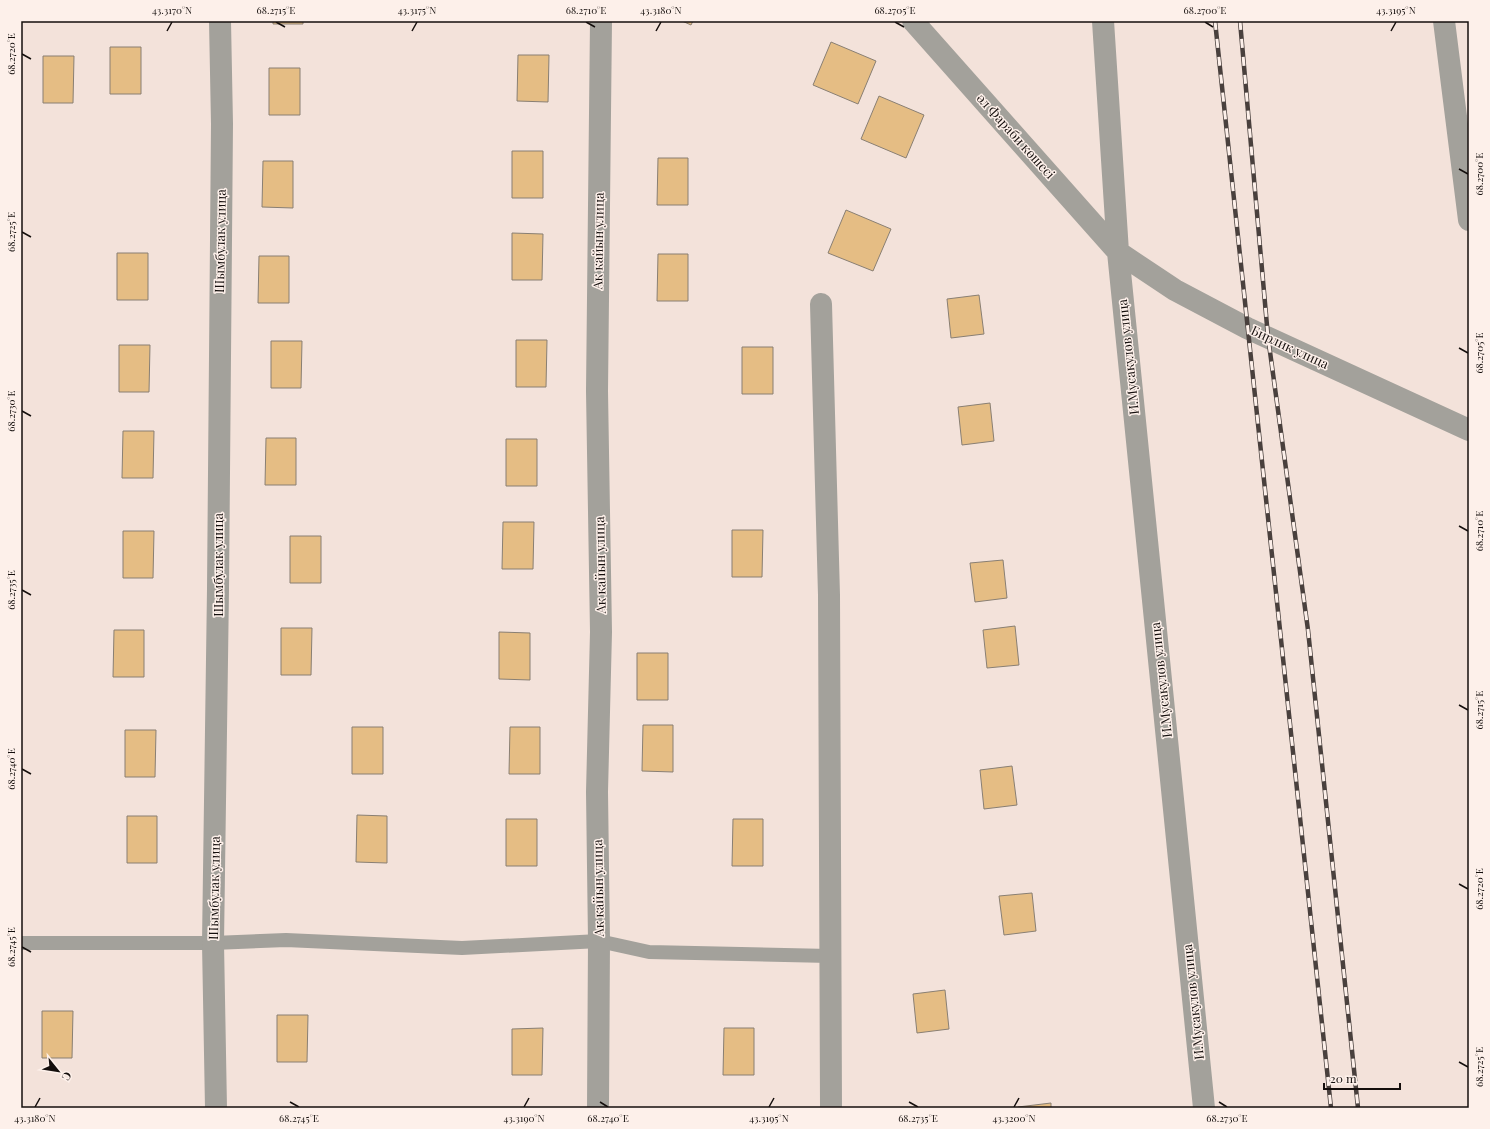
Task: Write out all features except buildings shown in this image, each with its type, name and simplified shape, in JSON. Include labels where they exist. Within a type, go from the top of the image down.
[{"type":"street","name":"Шымбулак улица","points":[[216,1108],[213,943],[222,124],[220,21]]},
{"type":"street","name":"Ак кайын улица","points":[[598,1108],[599,941],[597,792],[601,632],[597,391],[601,21]]},
{"type":"street","name":"әл Фараби көшесі","points":[[914,21],[1118,252]]},
{"type":"street","name":"И.Мусакулов улица","points":[[1103,21],[1118,252],[1204,1108]]},
{"type":"street","points":[[1444,21],[1469,220]]},
{"type":"street","name":"Бирлик улица","points":[[1118,252],[1175,290],[1247,328],[1469,430]]},
{"type":"street","points":[[821,304],[829,595],[831,1108]]},
{"type":"lane","points":[[21,943],[213,943],[286,940],[462,948],[599,941],[648,952],[830,956]]},
{"type":"railway","points":[[1215,21],[1331,1108]]},
{"type":"railway","points":[[1240,21],[1268,337],[1308,630],[1358,1108]]}]
